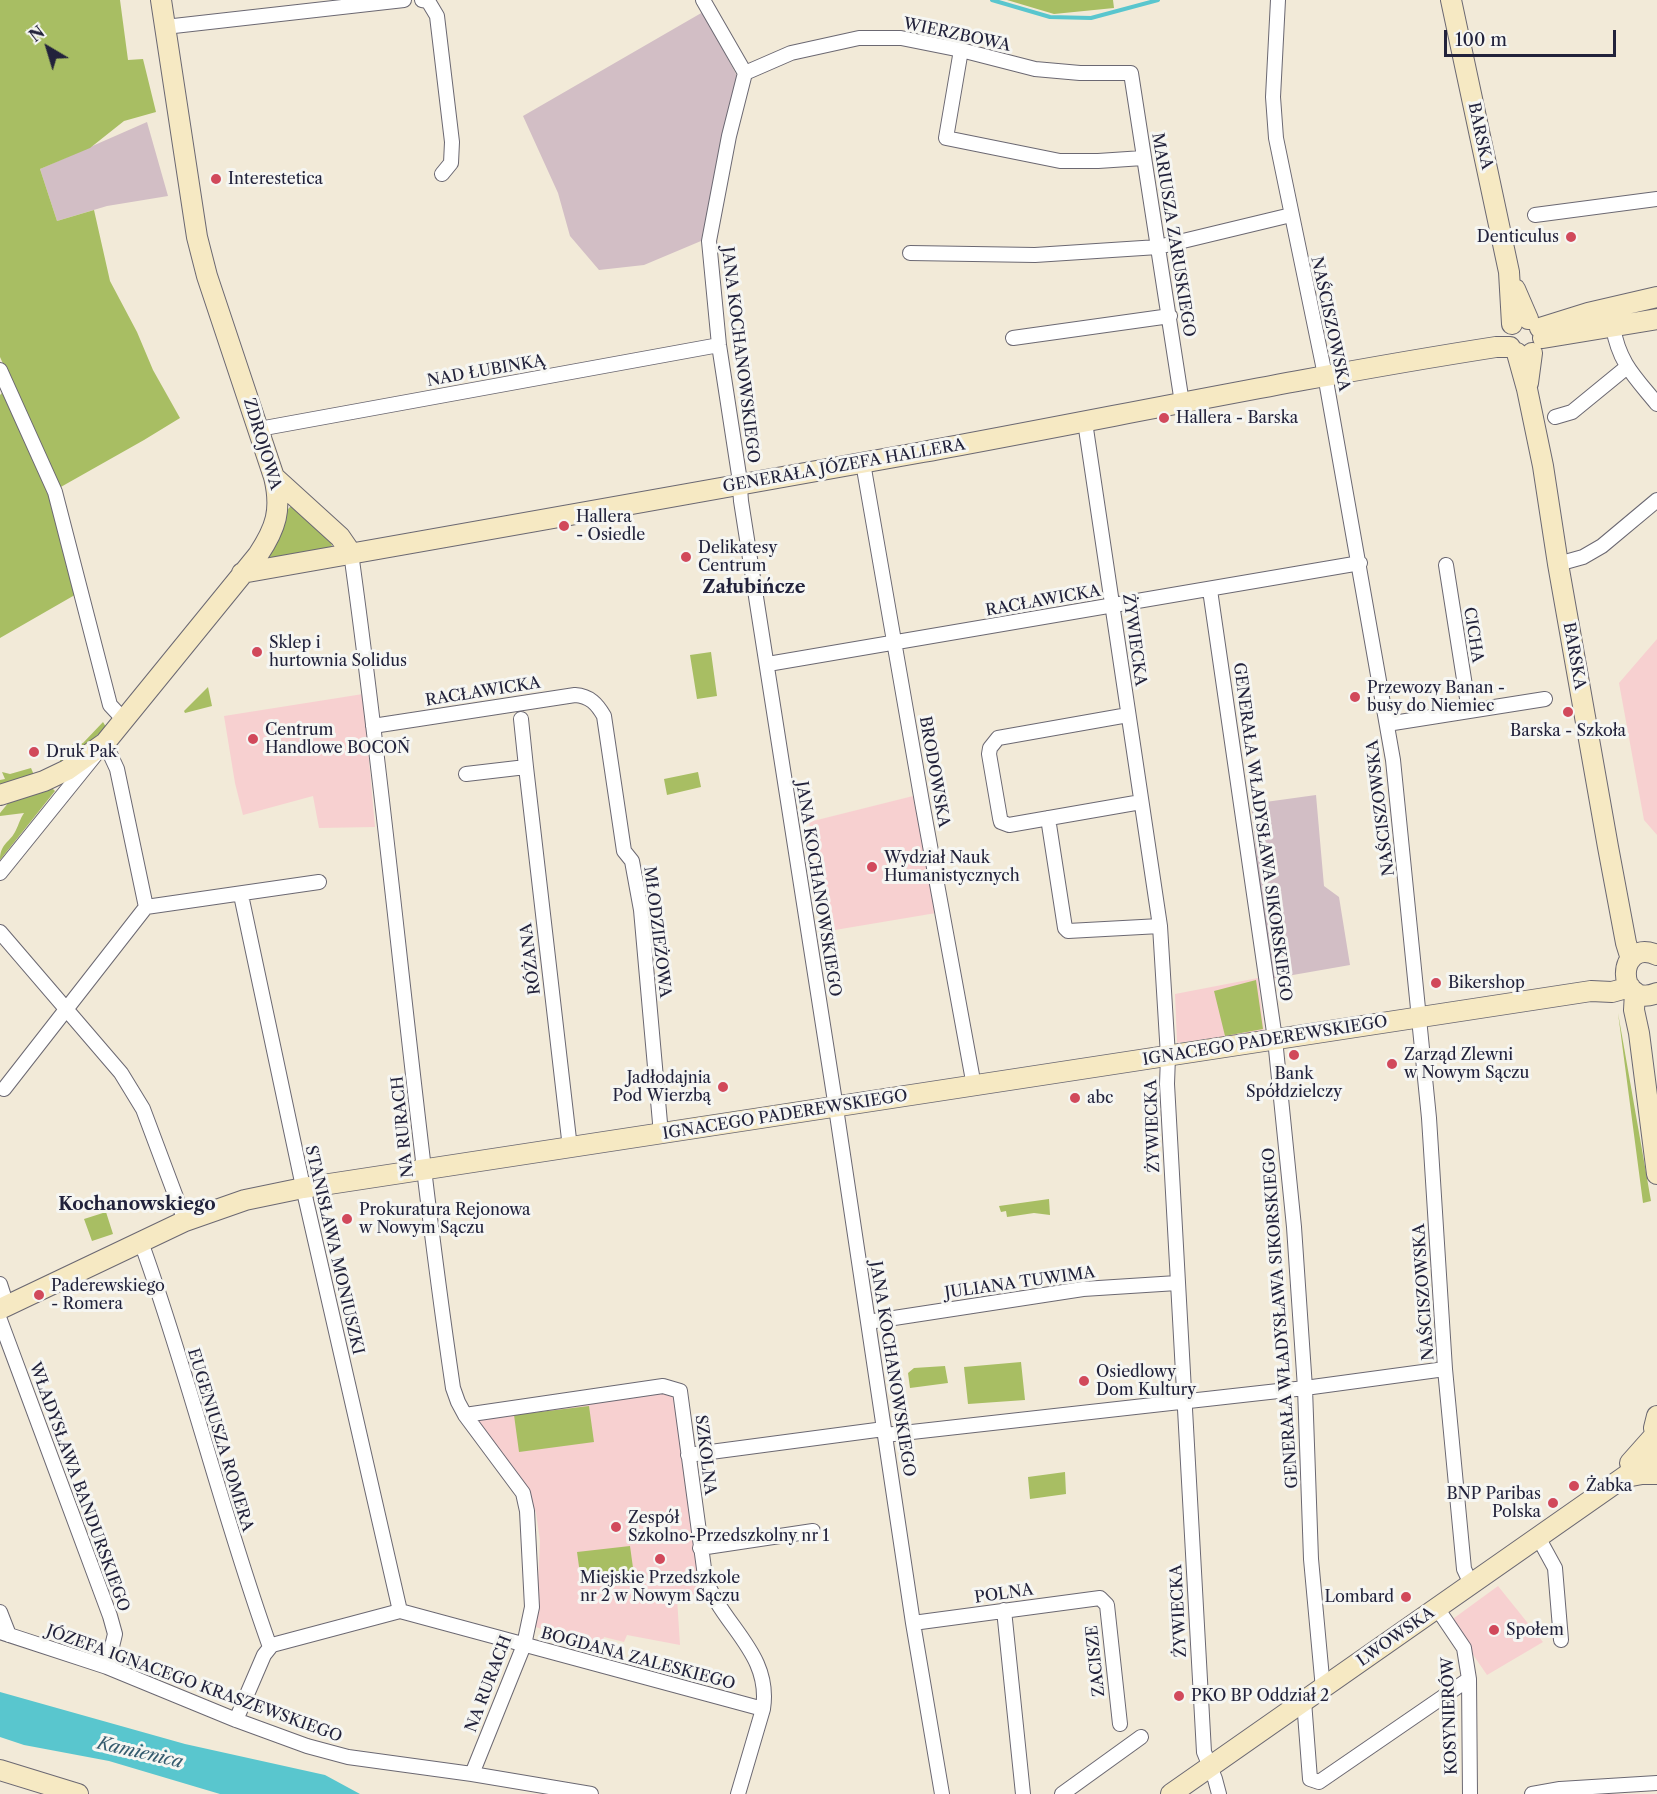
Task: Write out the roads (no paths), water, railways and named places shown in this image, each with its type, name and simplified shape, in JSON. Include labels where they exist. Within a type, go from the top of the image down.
[{"type":"street","name":"ZDROJOWA","points":[[0,873],[258,555],[274,526],[278,504],[274,477],[207,276],[197,237],[161,0]]},
{"type":"street","points":[[165,27],[404,0]]},
{"type":"street","points":[[422,0],[429,1],[437,16],[450,130],[451,163],[442,174]]},
{"type":"street","points":[[703,0],[746,73]]},
{"type":"street","name":"NAŚCISZOWSKA","points":[[1278,0],[1272,97],[1276,138],[1325,375],[1394,760],[1429,1118],[1446,1369],[1464,1569],[1471,1584]]},
{"type":"street","name":"BARSKA","points":[[1451,0],[1524,337],[1527,389],[1543,466],[1558,564],[1626,943],[1641,975],[1634,1011],[1639,1033],[1657,1174]]},
{"type":"street","name":"WIERZBOWA","points":[[746,73],[791,52],[859,38],[901,38],[961,50],[1035,69],[1080,73],[1131,73]]},
{"type":"street","points":[[961,50],[946,138],[1060,161],[1143,158]]},
{"type":"street","name":"JANA KOCHANOWSKIEGO","points":[[746,73],[729,136],[709,241],[719,345],[913,1623],[942,1794]]},
{"type":"street","name":"MARIUSZA ZARUSKIEGO","points":[[1131,73],[1182,403]]},
{"type":"street","points":[[1535,215],[1657,199]]},
{"type":"street","points":[[910,253],[1035,255],[1158,247],[1291,215]]},
{"type":"street","points":[[1524,337],[1588,313],[1657,297]]},
{"type":"street","points":[[1013,338],[1170,316]]},
{"type":"street","points":[[1524,337],[1613,327],[1657,319]]},
{"type":"street","points":[[1613,327],[1617,348],[1627,367],[1657,404]]},
{"type":"street","name":"GENERAŁA JÓZEFA HALLERA","points":[[242,573],[863,463],[1325,375],[1496,347],[1524,337]]},
{"type":"street","name":"NAD ŁUBINKĄ","points":[[259,429],[719,345]]},
{"type":"street","points":[[1556,417],[1572,412],[1627,367]]},
{"type":"street","points":[[0,370],[55,492],[110,705],[124,720]]},
{"type":"street","name":"ŻYWIECKA","points":[[1085,422],[1160,926],[1168,1056],[1167,1084],[1177,1283],[1204,1752],[1219,1794]]},
{"type":"street","name":"BRODOWSKA","points":[[863,463],[974,1086]]},
{"type":"street","points":[[274,477],[340,537],[351,553]]},
{"type":"street","points":[[1558,564],[1583,557],[1602,546],[1657,500]]},
{"type":"street","name":"NA RURACH","points":[[351,553],[453,1388],[465,1415],[523,1493],[527,1511],[532,1607],[524,1645],[472,1774]]},
{"type":"street","name":"RACŁAWICKA","points":[[768,664],[1360,563]]},
{"type":"street","name":"CICHA","points":[[1446,565],[1468,711]]},
{"type":"street","name":"GENERAŁA WŁADYSŁAWA SIKORSKIEGO","points":[[1210,590],[1275,1039],[1294,1227],[1305,1388],[1311,1559],[1323,1689]]},
{"type":"street","name":"RACŁAWICKA","points":[[373,726],[574,695],[583,696],[596,703]]},
{"type":"street","points":[[1387,724],[1545,699]]},
{"type":"street","name":"MŁODZIEŻOWA","points":[[596,703],[604,717],[624,851],[632,861],[641,910],[661,1134]]},
{"type":"street","points":[[1128,715],[998,738],[990,748],[989,754],[1001,822],[1009,825],[1141,802]]},
{"type":"street","name":"RÓŻANA","points":[[521,719],[570,1148]]},
{"type":"street","points":[[0,795],[44,781],[67,770],[105,743],[117,769],[146,907],[4,1089]]},
{"type":"street","points":[[466,774],[526,766]]},
{"type":"street","points":[[1048,818],[1065,928],[1068,931],[1160,926]]},
{"type":"street","points":[[146,907],[319,882]]},
{"type":"street","name":"STANISŁAWA MONIUSZKI","points":[[241,895],[303,1188],[400,1611]]},
{"type":"street","points":[[0,932],[121,1073],[143,1110],[185,1221]]},
{"type":"street","name":"IGNACEGO PADEREWSKIEGO","points":[[2,1311],[185,1221],[245,1200],[303,1188],[1591,991],[1612,992],[1641,975]]},
{"type":"street","name":"EUGENIUSZA ROMERA","points":[[141,1242],[201,1428],[244,1578],[270,1647]]},
{"type":"street","name":"JULIANA TUWIMA","points":[[868,1322],[1083,1289],[1177,1283]]},
{"type":"street","name":"WŁADYSŁAWA BANDURSKIEGO","points":[[0,1284],[2,1311],[110,1616],[115,1634],[107,1667]]},
{"type":"street","points":[[688,1455],[1305,1388],[1446,1369]]},
{"type":"street","name":"SZKOLNA","points":[[465,1415],[667,1386],[680,1390],[705,1576],[711,1593],[758,1665],[763,1679],[765,1696],[763,1709],[738,1794]]},
{"type":"street","name":"LWOWSKA","points":[[1171,1794],[1621,1478],[1631,1462],[1656,1437]]},
{"type":"street","points":[[1621,1478],[1642,1473],[1657,1474]]},
{"type":"street","points":[[700,1548],[813,1531]]},
{"type":"street","points":[[1538,1537],[1555,1568],[1561,1640]]},
{"type":"street","name":"POLNA","points":[[913,1623],[1100,1598]]},
{"type":"street","name":"ZACISZE","points":[[1100,1598],[1107,1605],[1120,1724]]},
{"type":"street","name":"KOSYNIERÓW","points":[[1437,1608],[1464,1648],[1469,1679],[1470,1794]]},
{"type":"street","points":[[1004,1610],[1023,1794]]},
{"type":"street","points":[[236,1720],[264,1655],[270,1647],[400,1611]]},
{"type":"street","name":"BOGDANA ZALESKIEGO","points":[[400,1611],[763,1709]]},
{"type":"street","points":[[0,1612],[4,1634]]},
{"type":"street","name":"JÓZEFA IGNACEGO KRASZEWSKIEGO","points":[[4,1634],[107,1667],[236,1720],[307,1746],[348,1757],[472,1774],[591,1794]]},
{"type":"street","points":[[1304,1701],[1310,1779],[1319,1782],[1469,1679]]},
{"type":"street","points":[[1062,1794],[1141,1737]]},
{"type":"street","points":[[0,1770],[78,1794]]},
{"type":"street","points":[[1532,1794],[1560,1789],[1657,1784]]},
{"type":"water","name":"Kamienica","points":[[0,1692],[185,1744],[325,1775],[360,1794],[220,1794],[109,1761],[24,1745],[0,1737]]},
{"type":"waterway","points":[[992,0],[1050,17],[1091,18],[1158,0]]},
{"type":"place","name":"Interestetica","points":[[216,179]]},
{"type":"place","name":"Denticulus","points":[[1571,237]]},
{"type":"place","name":"Hallera - Barska","points":[[1164,418]]},
{"type":"place","name":"Hallera - Osiedle","points":[[564,526]]},
{"type":"place","name":"Delikatesy Centrum","points":[[686,557]]},
{"type":"place","name":"Sklep i hurtownia Solidus","points":[[257,652]]},
{"type":"place","name":"Przewozy Banan - busy do Niemiec","points":[[1355,697]]},
{"type":"place","name":"Barska - Szkoła","points":[[1568,712]]},
{"type":"place","name":"Centrum Handlowe BOCOŃ","points":[[253,739]]},
{"type":"place","name":"Druk Pak","points":[[34,752]]},
{"type":"place","name":"Wydział Nauk Humanistycznych","points":[[872,867]]},
{"type":"place","name":"Bikershop","points":[[1436,983]]},
{"type":"place","name":"Bank Spółdzielczy","points":[[1294,1055]]},
{"type":"place","name":"Zarząd Zlewni w Nowym Sączu","points":[[1392,1064]]},
{"type":"place","name":"Jadłodajnia Pod Wierzbą","points":[[723,1087]]},
{"type":"place","name":"abc","points":[[1075,1098]]},
{"type":"place","name":"Prokuratura Rejonowa w Nowym Sączu","points":[[347,1219]]},
{"type":"place","name":"Paderewskiego - Romera","points":[[39,1295]]},
{"type":"place","name":"Osiedlowy Dom Kultury","points":[[1084,1381]]},
{"type":"place","name":"Żabka","points":[[1574,1486]]},
{"type":"place","name":"BNP Paribas Polska","points":[[1553,1503]]},
{"type":"place","name":"Zespół Szkolno-Przedszkolny nr 1","points":[[616,1527]]},
{"type":"place","name":"Miejskie Przedszkole nr 2 w Nowym Sączu","points":[[660,1559]]},
{"type":"place","name":"Lombard","points":[[1406,1597]]},
{"type":"place","name":"Społem","points":[[1494,1630]]},
{"type":"place","name":"PKO BP Oddział 2","points":[[1179,1696]]},
{"type":"district","name":"Załubińcze","points":[[754,588]]},
{"type":"district","name":"Kochanowskiego","points":[[137,1205]]}]
